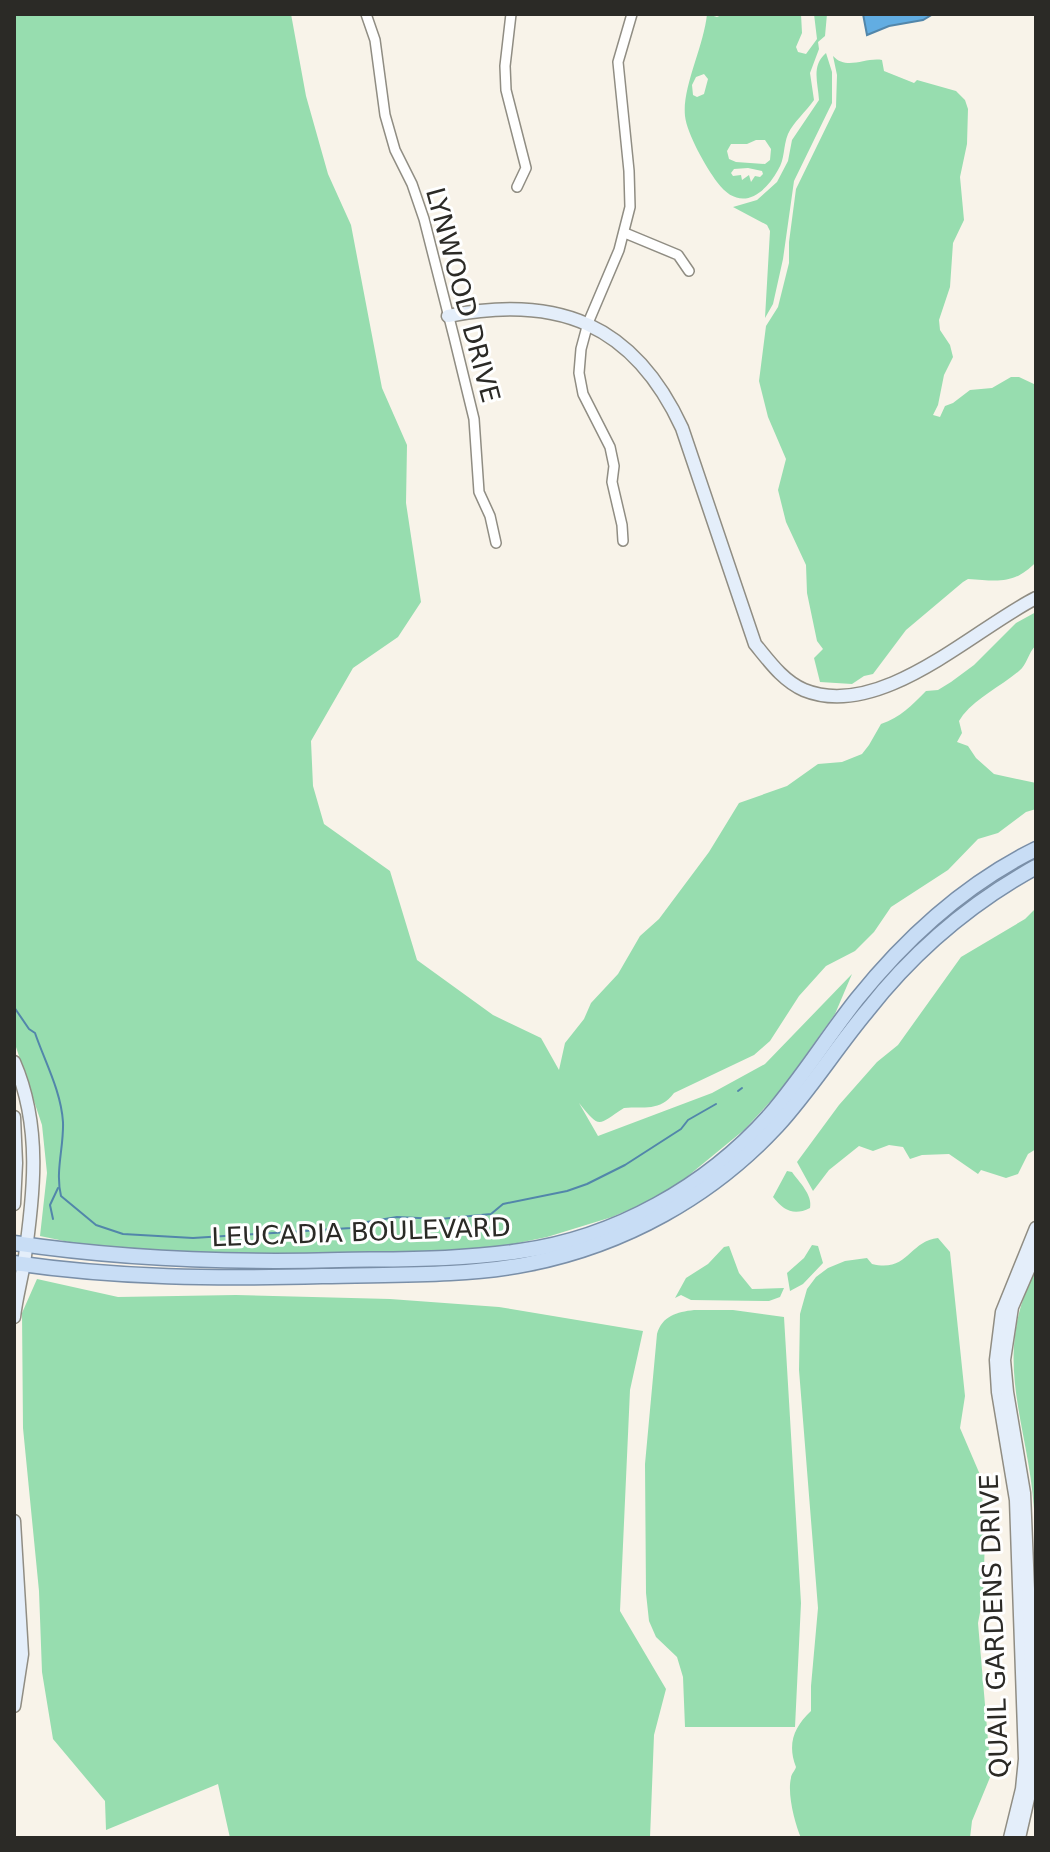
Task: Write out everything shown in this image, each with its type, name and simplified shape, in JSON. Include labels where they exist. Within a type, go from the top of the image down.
[{"type":"main road","points":[[448,316],[484,309],[522,308],[588,323],[639,360],[670,401],[682,428],[755,644],[778,672],[804,690],[838,696],[870,691],[913,675],[1036,598]]},
{"type":"main road","name":"LEUCADIA BOULEVARD","points":[[20,1244],[146,1258],[255,1263],[463,1257],[523,1251],[577,1238],[610,1226],[656,1205],[695,1182],[732,1153],[769,1116],[804,1074],[856,1000],[904,945],[936,915],[986,878],[1036,849]]},
{"type":"main road","name":"LEUCADIA BOULEVARD","points":[[19,1264],[145,1277],[255,1278],[464,1271],[526,1265],[585,1250],[622,1236],[703,1191],[741,1162],[779,1124],[868,1009],[914,956],[946,927],[996,890],[1036,867]]},
{"type":"main road","points":[[14,1062],[31,1115],[35,1152],[34,1181],[20,1244],[14,1317]]},
{"type":"main road","points":[[14,1117],[14,1204]]},
{"type":"main road","name":"QUAIL GARDENS DRIVE","points":[[1010,1838],[1024,1774],[1030,1685],[1016,1500],[998,1392],[996,1360],[1002,1312],[1036,1228]]},
{"type":"main road","name":"QUAIL GARDENS DRIVE","points":[[1019,1838],[1032,1781],[1024,1493],[1004,1360],[1012,1307],[1036,1252]]},
{"type":"main road","points":[[14,1521],[22,1654],[14,1706]]},
{"type":"street","name":"LYNWOOD DRIVE","points":[[366,14],[375,40],[385,115],[395,150],[412,184],[424,219],[474,419],[479,492],[490,516],[496,543]]},
{"type":"street","points":[[511,14],[505,66],[506,90],[526,168],[517,187]]},
{"type":"street","points":[[623,541],[612,482],[614,466],[610,447],[583,394],[579,373],[588,323],[625,233],[630,207],[618,62],[632,14]]},
{"type":"street","points":[[625,233],[678,255],[689,271]]},
{"type":"green space","points":[[14,14],[291,14],[306,96],[328,174],[351,225],[382,388],[407,445],[406,503],[421,602],[398,637],[353,668],[311,741],[313,786],[324,824],[390,871],[417,960],[493,1015],[541,1038],[559,1070],[565,1043],[584,1019],[591,1003],[618,974],[640,936],[659,919],[709,852],[739,803],[787,786],[818,764],[842,762],[862,754],[881,724],[900,714],[926,691],[938,690],[951,682],[974,665],[1016,623],[1036,612],[1036,645],[1024,666],[963,715],[959,721],[962,733],[957,742],[968,746],[994,774],[1036,783],[1036,809],[1026,812],[998,833],[978,839],[948,870],[891,907],[874,932],[855,951],[826,966],[799,996],[770,1041],[754,1055],[674,1093],[657,1106],[624,1108],[604,1121],[596,1121],[579,1103],[598,1136],[712,1093],[765,1064],[852,974],[835,1014],[781,1090],[744,1130],[666,1194],[612,1217],[547,1237],[484,1250],[305,1257],[202,1257],[98,1248],[40,1236],[47,1173],[42,1125],[14,1041]]},
{"type":"green space","points":[[707,14],[717,17],[724,14],[801,14],[802,33],[796,47],[798,52],[806,54],[817,39],[814,14],[827,14],[825,36],[818,42],[819,49],[810,73],[814,100],[788,134],[782,161],[772,179],[758,194],[742,199],[725,191],[717,182],[686,123],[687,92]],"holes":[[[704,74],[708,79],[704,94],[697,97],[693,95],[692,85],[696,77]],[[765,140],[771,149],[770,160],[765,164],[729,159],[727,151],[731,144]],[[748,168],[762,171],[763,174],[755,176],[751,182],[749,175],[742,180],[741,175],[733,176],[731,173],[734,169]]]},
{"type":"green space","points":[[826,53],[832,72],[832,103],[794,181],[783,259],[773,304],[765,318],[770,231],[767,225],[733,207],[757,200],[777,182],[788,161],[792,140],[819,100],[817,69]]},
{"type":"green space","points":[[833,56],[844,63],[882,60],[884,71],[914,83],[917,80],[956,91],[965,100],[968,109],[967,144],[960,177],[964,220],[953,243],[950,287],[939,320],[940,330],[950,345],[953,357],[944,375],[933,415],[940,417],[945,406],[970,390],[992,388],[1011,377],[1019,377],[1036,385],[1036,562],[1013,578],[997,581],[968,579],[963,582],[906,630],[873,674],[852,684],[820,682],[814,658],[823,649],[817,641],[807,593],[806,565],[786,522],[778,490],[786,459],[768,417],[759,381],[766,326],[778,307],[789,263],[796,189],[836,107],[837,75]]},
{"type":"green space","points":[[1036,908],[1036,1149],[1028,1154],[1018,1174],[1006,1178],[981,1170],[978,1174],[949,1154],[922,1155],[910,1159],[903,1147],[889,1145],[873,1151],[859,1146],[829,1170],[813,1191],[797,1162],[839,1105],[877,1062],[898,1045],[961,957],[1025,919]]},
{"type":"green space","points":[[787,1171],[792,1172],[805,1189],[810,1208],[790,1211],[773,1197]]},
{"type":"green space","points":[[938,1238],[950,1252],[965,1396],[960,1428],[981,1477],[985,1539],[983,1597],[978,1623],[991,1775],[972,1821],[970,1838],[801,1838],[790,1792],[791,1777],[796,1767],[792,1743],[800,1723],[811,1711],[818,1608],[799,1370],[800,1314],[807,1289],[828,1268],[845,1261],[867,1258],[872,1264],[893,1264],[928,1240]]},
{"type":"green space","points":[[812,1245],[818,1246],[823,1263],[803,1284],[790,1291],[787,1273],[804,1258]]},
{"type":"green space","points":[[729,1246],[739,1273],[752,1289],[784,1288],[780,1297],[769,1301],[691,1300],[681,1295],[675,1298],[686,1278]]},
{"type":"green space","points":[[1036,1270],[1036,1625],[1034,1509],[1014,1360],[1015,1331],[1022,1301]]},
{"type":"green space","points":[[37,1279],[118,1297],[236,1295],[390,1299],[499,1307],[643,1331],[630,1390],[620,1611],[666,1689],[654,1735],[650,1838],[230,1838],[218,1784],[106,1830],[105,1801],[53,1739],[42,1672],[39,1591],[23,1428],[22,1313]]},
{"type":"green space","points":[[694,1310],[733,1310],[784,1317],[801,1603],[795,1727],[685,1727],[683,1677],[677,1657],[656,1637],[649,1621],[645,1464],[657,1334],[662,1323],[671,1316]]},
{"type":"water","points":[[863,14],[933,14],[923,20],[889,26],[867,35]]},
{"type":"waterway","points":[[14,1007],[35,1033],[59,1099],[63,1122],[59,1177],[61,1196],[96,1225],[123,1234],[193,1238],[351,1228],[397,1217],[440,1219],[491,1214],[503,1204],[587,1184],[625,1165],[716,1104]]},
{"type":"waterway","points":[[738,1091],[742,1088]]},
{"type":"waterway","points":[[53,1219],[50,1205],[58,1188]]}]
